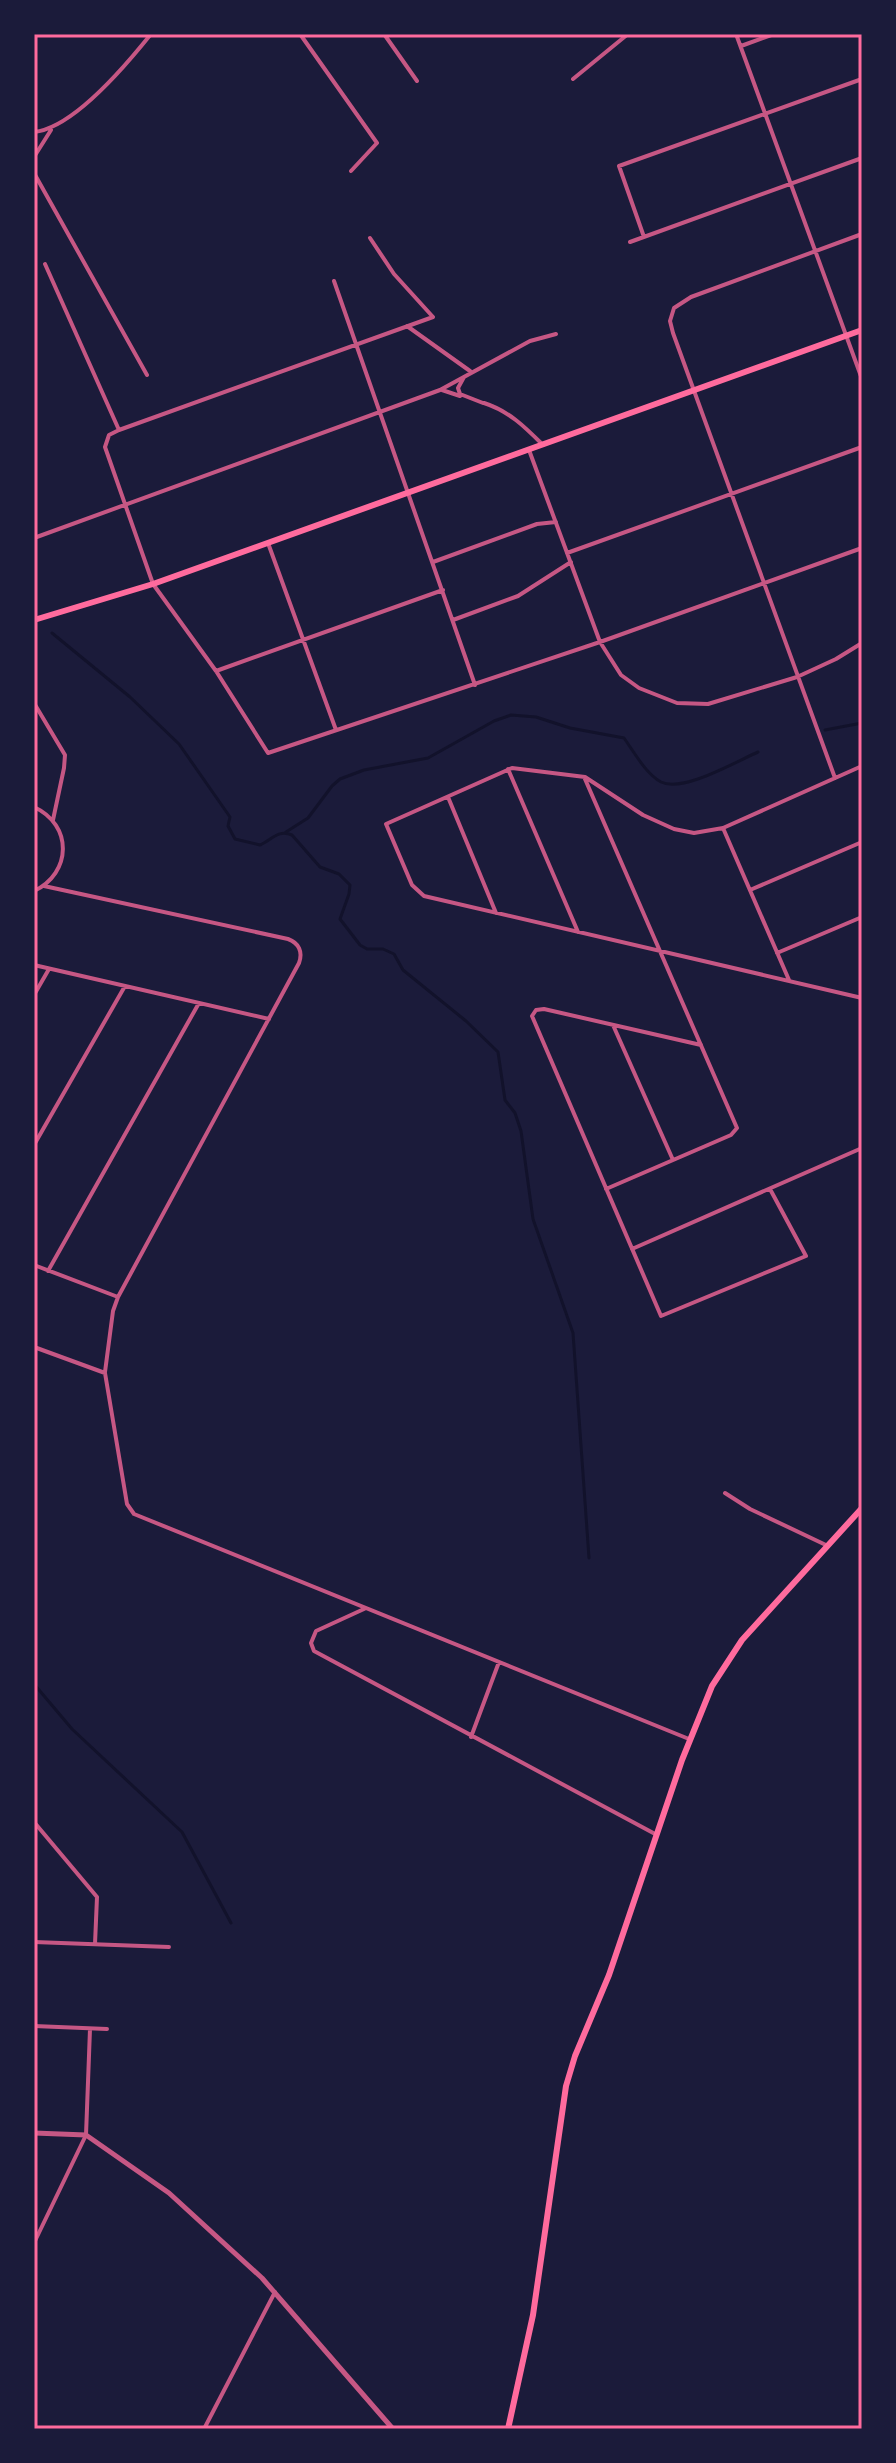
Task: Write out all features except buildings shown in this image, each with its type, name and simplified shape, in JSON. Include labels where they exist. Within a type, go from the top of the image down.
[{"type":"main road","points":[[34,620],[153,584],[862,330]]},
{"type":"main road","points":[[508,2429],[533,2315],[566,2086],[575,2056],[609,1975],[689,1739],[712,1686],[731,1654],[862,1508]]},
{"type":"street","points":[[34,157],[52,128],[101,90],[151,34]]},
{"type":"street","points":[[300,34],[377,143],[351,171]]},
{"type":"street","points":[[384,34],[417,81]]},
{"type":"street","points":[[573,79],[628,34]]},
{"type":"street","points":[[736,34],[862,379]]},
{"type":"street","points":[[741,46],[774,34]]},
{"type":"street","points":[[644,237],[619,166],[862,79]]},
{"type":"street","points":[[34,132],[52,128]]},
{"type":"street","points":[[630,242],[862,158]]},
{"type":"street","points":[[34,173],[147,375]]},
{"type":"street","points":[[835,778],[670,321],[671,313],[678,304],[700,293],[862,234]]},
{"type":"street","points":[[370,238],[394,274],[433,317],[119,430],[109,435],[105,447],[153,584],[216,671],[268,753],[600,642],[862,548]]},
{"type":"street","points":[[45,264],[119,430]]},
{"type":"street","points":[[334,281],[475,685]]},
{"type":"street","points":[[407,326],[470,372]]},
{"type":"street","points":[[34,538],[440,390],[530,341],[556,334]]},
{"type":"street","points":[[470,372],[458,388],[460,394],[483,403]]},
{"type":"street","points":[[440,390],[497,407],[543,445]]},
{"type":"street","points":[[567,553],[862,447]]},
{"type":"street","points":[[529,450],[600,642],[614,667],[630,683],[677,703],[708,704],[797,677],[862,643]]},
{"type":"street","points":[[433,562],[537,524],[556,522]]},
{"type":"street","points":[[268,543],[336,730]]},
{"type":"street","points":[[453,620],[508,601],[571,562]]},
{"type":"street","points":[[216,671],[443,590]]},
{"type":"street","points":[[34,703],[65,755],[53,820]]},
{"type":"street","points":[[862,766],[723,828],[694,833],[664,826],[585,777],[508,769],[386,824],[412,885],[419,894],[862,998]]},
{"type":"street","points":[[508,769],[578,932]]},
{"type":"street","points":[[585,777],[736,1125],[736,1131],[606,1189]]},
{"type":"street","points":[[447,796],[496,913]]},
{"type":"street","points":[[34,807],[53,820],[60,830],[64,855],[60,867],[44,886],[34,891]]},
{"type":"street","points":[[723,828],[790,981]]},
{"type":"street","points":[[750,890],[862,842]]},
{"type":"street","points":[[44,886],[288,939],[300,949],[299,963],[113,1311],[105,1373],[127,1504],[134,1514],[689,1739]]},
{"type":"street","points":[[777,953],[862,917]]},
{"type":"street","points":[[34,965],[269,1019]]},
{"type":"street","points":[[34,995],[49,969]]},
{"type":"street","points":[[34,1145],[125,986]]},
{"type":"street","points":[[48,1271],[199,1003]]},
{"type":"street","points":[[701,1045],[544,1009],[533,1012],[533,1022],[661,1316],[806,1256],[770,1189]]},
{"type":"street","points":[[613,1025],[673,1160]]},
{"type":"street","points":[[632,1249],[862,1148]]},
{"type":"street","points":[[34,1265],[118,1297]]},
{"type":"street","points":[[34,1347],[105,1373]]},
{"type":"street","points":[[725,1493],[750,1509],[828,1546]]},
{"type":"street","points":[[367,1609],[320,1628],[313,1634],[311,1643],[314,1651],[657,1835]]},
{"type":"street","points":[[471,1737],[499,1662]]},
{"type":"street","points":[[34,1822],[97,1897],[95,1944]]},
{"type":"street","points":[[34,1942],[169,1947]]},
{"type":"street","points":[[34,2026],[107,2029]]},
{"type":"street","points":[[34,2243],[86,2135],[90,2029]]},
{"type":"street","points":[[34,2133],[86,2135],[177,2200],[275,2292],[393,2429]]},
{"type":"street","points":[[204,2429],[275,2292]]},
{"type":"waterway","points":[[52,633],[130,697],[179,744],[230,817],[228,826],[235,839],[260,845],[279,834],[292,835],[320,867],[339,874],[350,885],[340,919],[360,945],[394,954],[403,970],[466,1021],[498,1052],[505,1100],[515,1113],[521,1131],[533,1219],[573,1333],[589,1558]]},
{"type":"waterway","points":[[286,832],[308,818],[340,779],[364,770],[428,758],[494,721],[511,715],[536,717],[570,728],[624,738],[650,774],[661,782],[671,784],[696,780],[758,752]]},
{"type":"waterway","points":[[825,730],[862,723]]},
{"type":"waterway","points":[[34,1684],[72,1729],[182,1832],[231,1923]]}]
